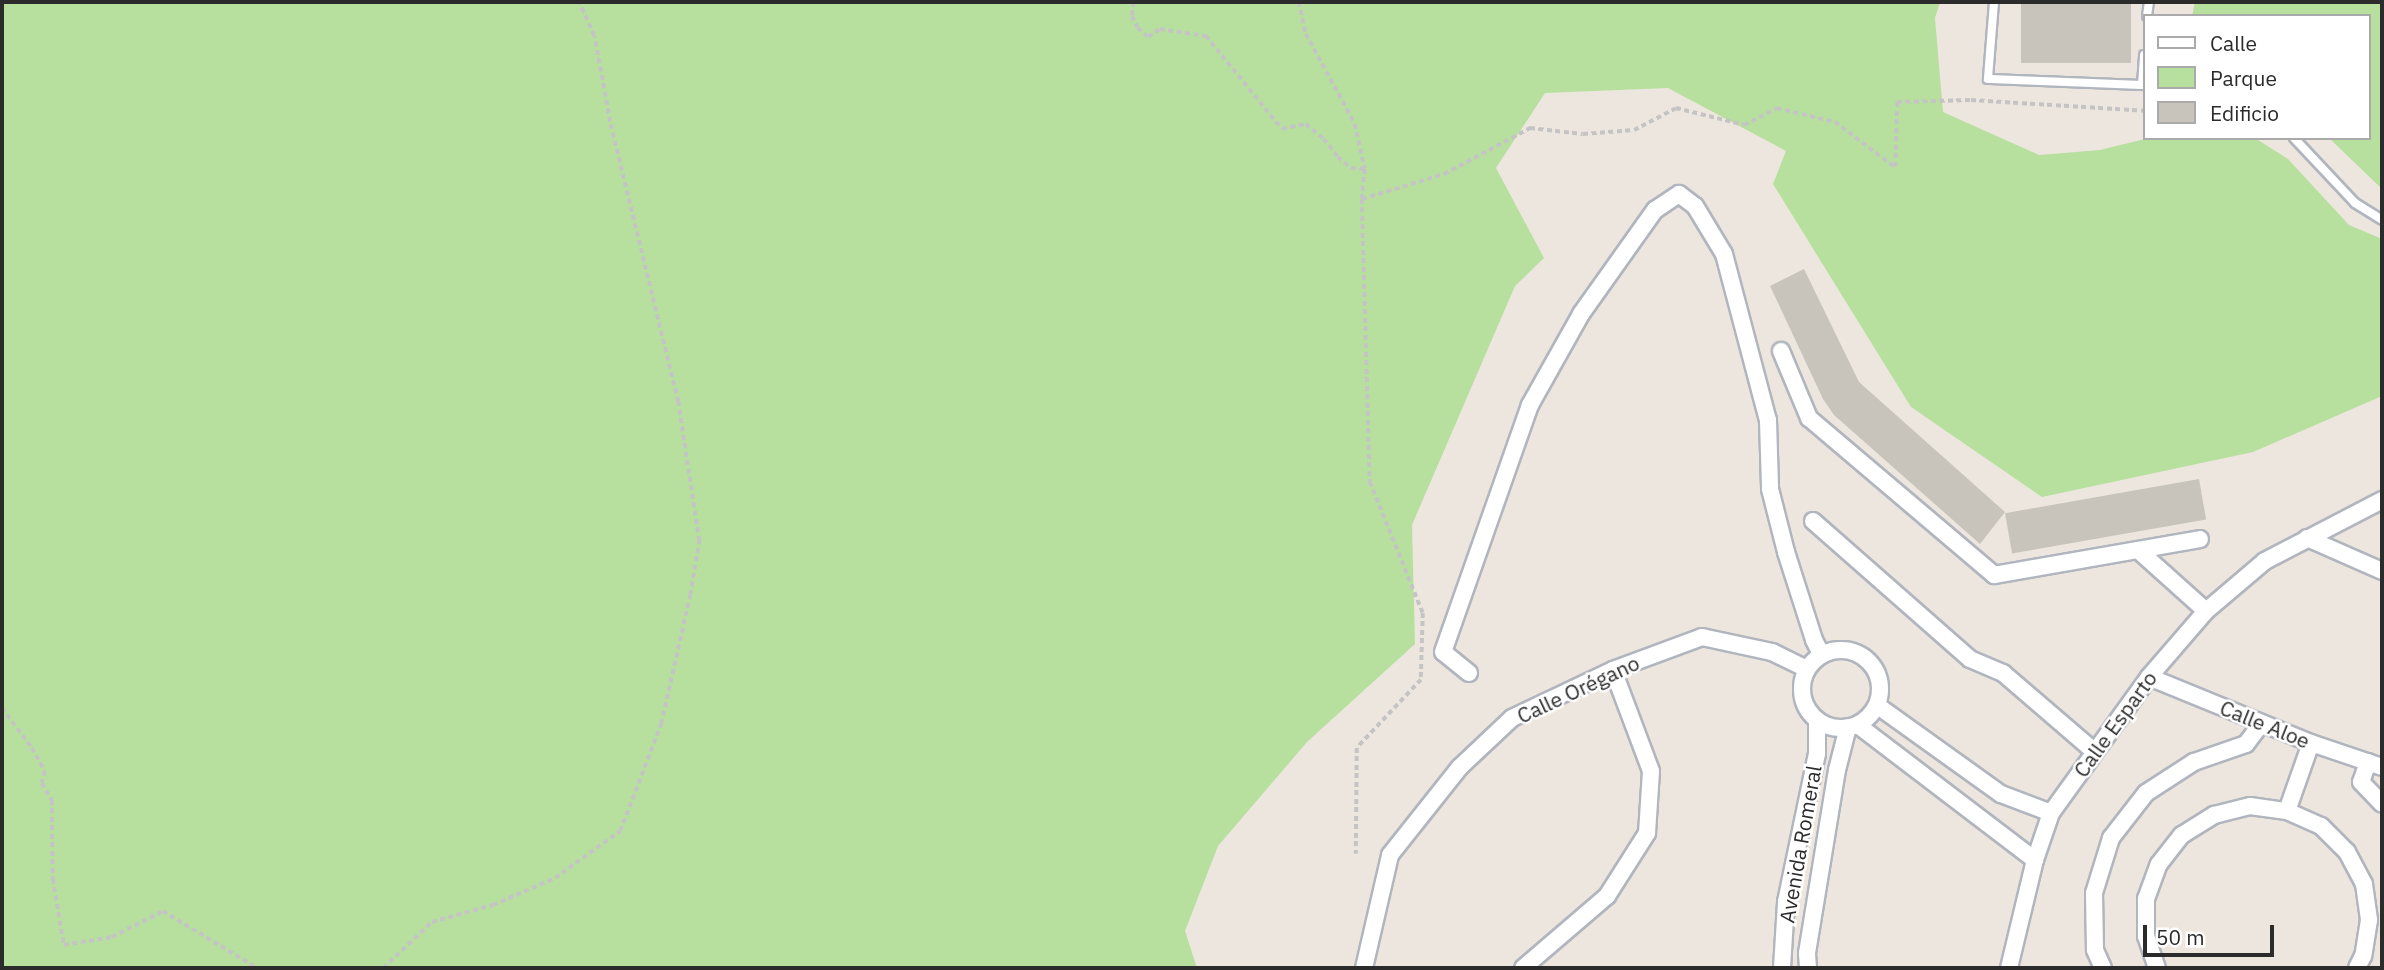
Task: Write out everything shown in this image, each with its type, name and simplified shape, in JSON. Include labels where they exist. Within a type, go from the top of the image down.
[{"type":"street","points":[[1469,673],[1443,652],[1530,405],[1581,314],[1655,210],[1679,194],[1695,206],[1724,254],[1768,420],[1770,489],[1790,565],[1814,640],[1822,654]]},
{"type":"street","points":[[1781,351],[1809,418],[1994,575],[2200,539]]},
{"type":"street","name":"Calle Esparto","points":[[2009,968],[2035,860],[2051,813],[2148,677],[2206,611],[2265,561],[2382,500]]},
{"type":"street","points":[[1814,521],[1970,659],[2003,673],[2095,752]]},
{"type":"street","points":[[2307,538],[2382,572]]},
{"type":"street","points":[[2138,550],[2206,611]]},
{"type":"street","name":"Calle Orégano","points":[[1364,968],[1390,855],[1460,767],[1512,718],[1613,670],[1702,637],[1772,652],[1807,669]]},
{"type":"street","points":[[1854,727],[1878,706],[1878,677],[1872,664],[1848,650],[1822,654],[1807,669],[1801,689],[1802,698],[1817,720],[1829,726],[1854,727],[2035,860]]},
{"type":"street","points":[[1523,968],[1606,896],[1647,833],[1651,771],[1613,670]]},
{"type":"street","name":"Calle Aloe","points":[[2148,677],[2311,743],[2375,765]]},
{"type":"street","points":[[1878,706],[2001,794],[2051,813]]},
{"type":"street","name":"Avenida Romeral","points":[[1782,968],[1786,902],[1817,754],[1817,720]]},
{"type":"street","points":[[2103,968],[2095,950],[2094,893],[2111,838],[2146,793],[2194,762],[2246,744],[2262,723]]},
{"type":"street","name":"Avenida Romeral","points":[[1808,968],[1807,953],[1837,770],[1854,727]]},
{"type":"street","points":[[2287,811],[2311,743]]},
{"type":"street","points":[[2375,765],[2361,782],[2382,804]]},
{"type":"street","points":[[2157,968],[2146,936],[2146,899],[2159,864],[2182,835],[2214,815],[2250,806],[2287,811],[2320,826],[2347,852],[2364,884],[2369,920],[2363,956],[2357,968]]},
{"type":"lane","points":[[1994,2],[1987,79],[2142,85]]},
{"type":"lane","points":[[2296,140],[2356,203],[2382,220]]},
{"type":"path","points":[[383,968],[432,922],[493,905],[555,878],[620,831],[661,724],[690,595],[699,541],[678,402],[610,122],[594,36],[579,2]]},
{"type":"path","points":[[1134,2],[1132,16],[1148,37],[1160,29],[1206,36],[1282,129],[1306,124],[1351,168],[1365,169]]},
{"type":"path","points":[[1299,2],[1306,34],[1355,124],[1365,169],[1362,199],[1370,482],[1423,613],[1421,680],[1357,748],[1356,854]]},
{"type":"path","points":[[1362,199],[1444,174],[1530,128],[1583,134],[1634,130],[1676,108],[1744,125],[1777,108],[1835,122],[1895,167],[1898,102],[1971,100],[2142,111]]},
{"type":"path","points":[[2,708],[32,748],[45,771],[42,783],[52,800],[53,879],[64,945],[113,937],[163,911],[257,968]]},
{"type":"green space","points":[[2,2],[1940,2],[1935,18],[1943,112],[2039,155],[2100,150],[2142,140],[2258,140],[2288,159],[2349,225],[2382,239],[2382,396],[2253,452],[2042,497],[1911,407],[1773,184],[1786,151],[1668,88],[1545,93],[1496,168],[1544,258],[1515,286],[1412,525],[1415,644],[1307,742],[1218,846],[1185,931],[1197,968],[2,968]]},
{"type":"green space","points":[[2195,2],[2382,2],[2382,189],[2331,140],[2370,140],[2370,14],[2192,14]]},
{"type":"building","points":[[2021,2],[2131,2],[2131,63],[2021,63]]},
{"type":"building","points":[[1804,269],[1859,382],[2005,512],[1980,544],[1834,415],[1823,399],[1770,286]]},
{"type":"building","points":[[2199,479],[2206,519],[2012,554],[2005,513]]}]
